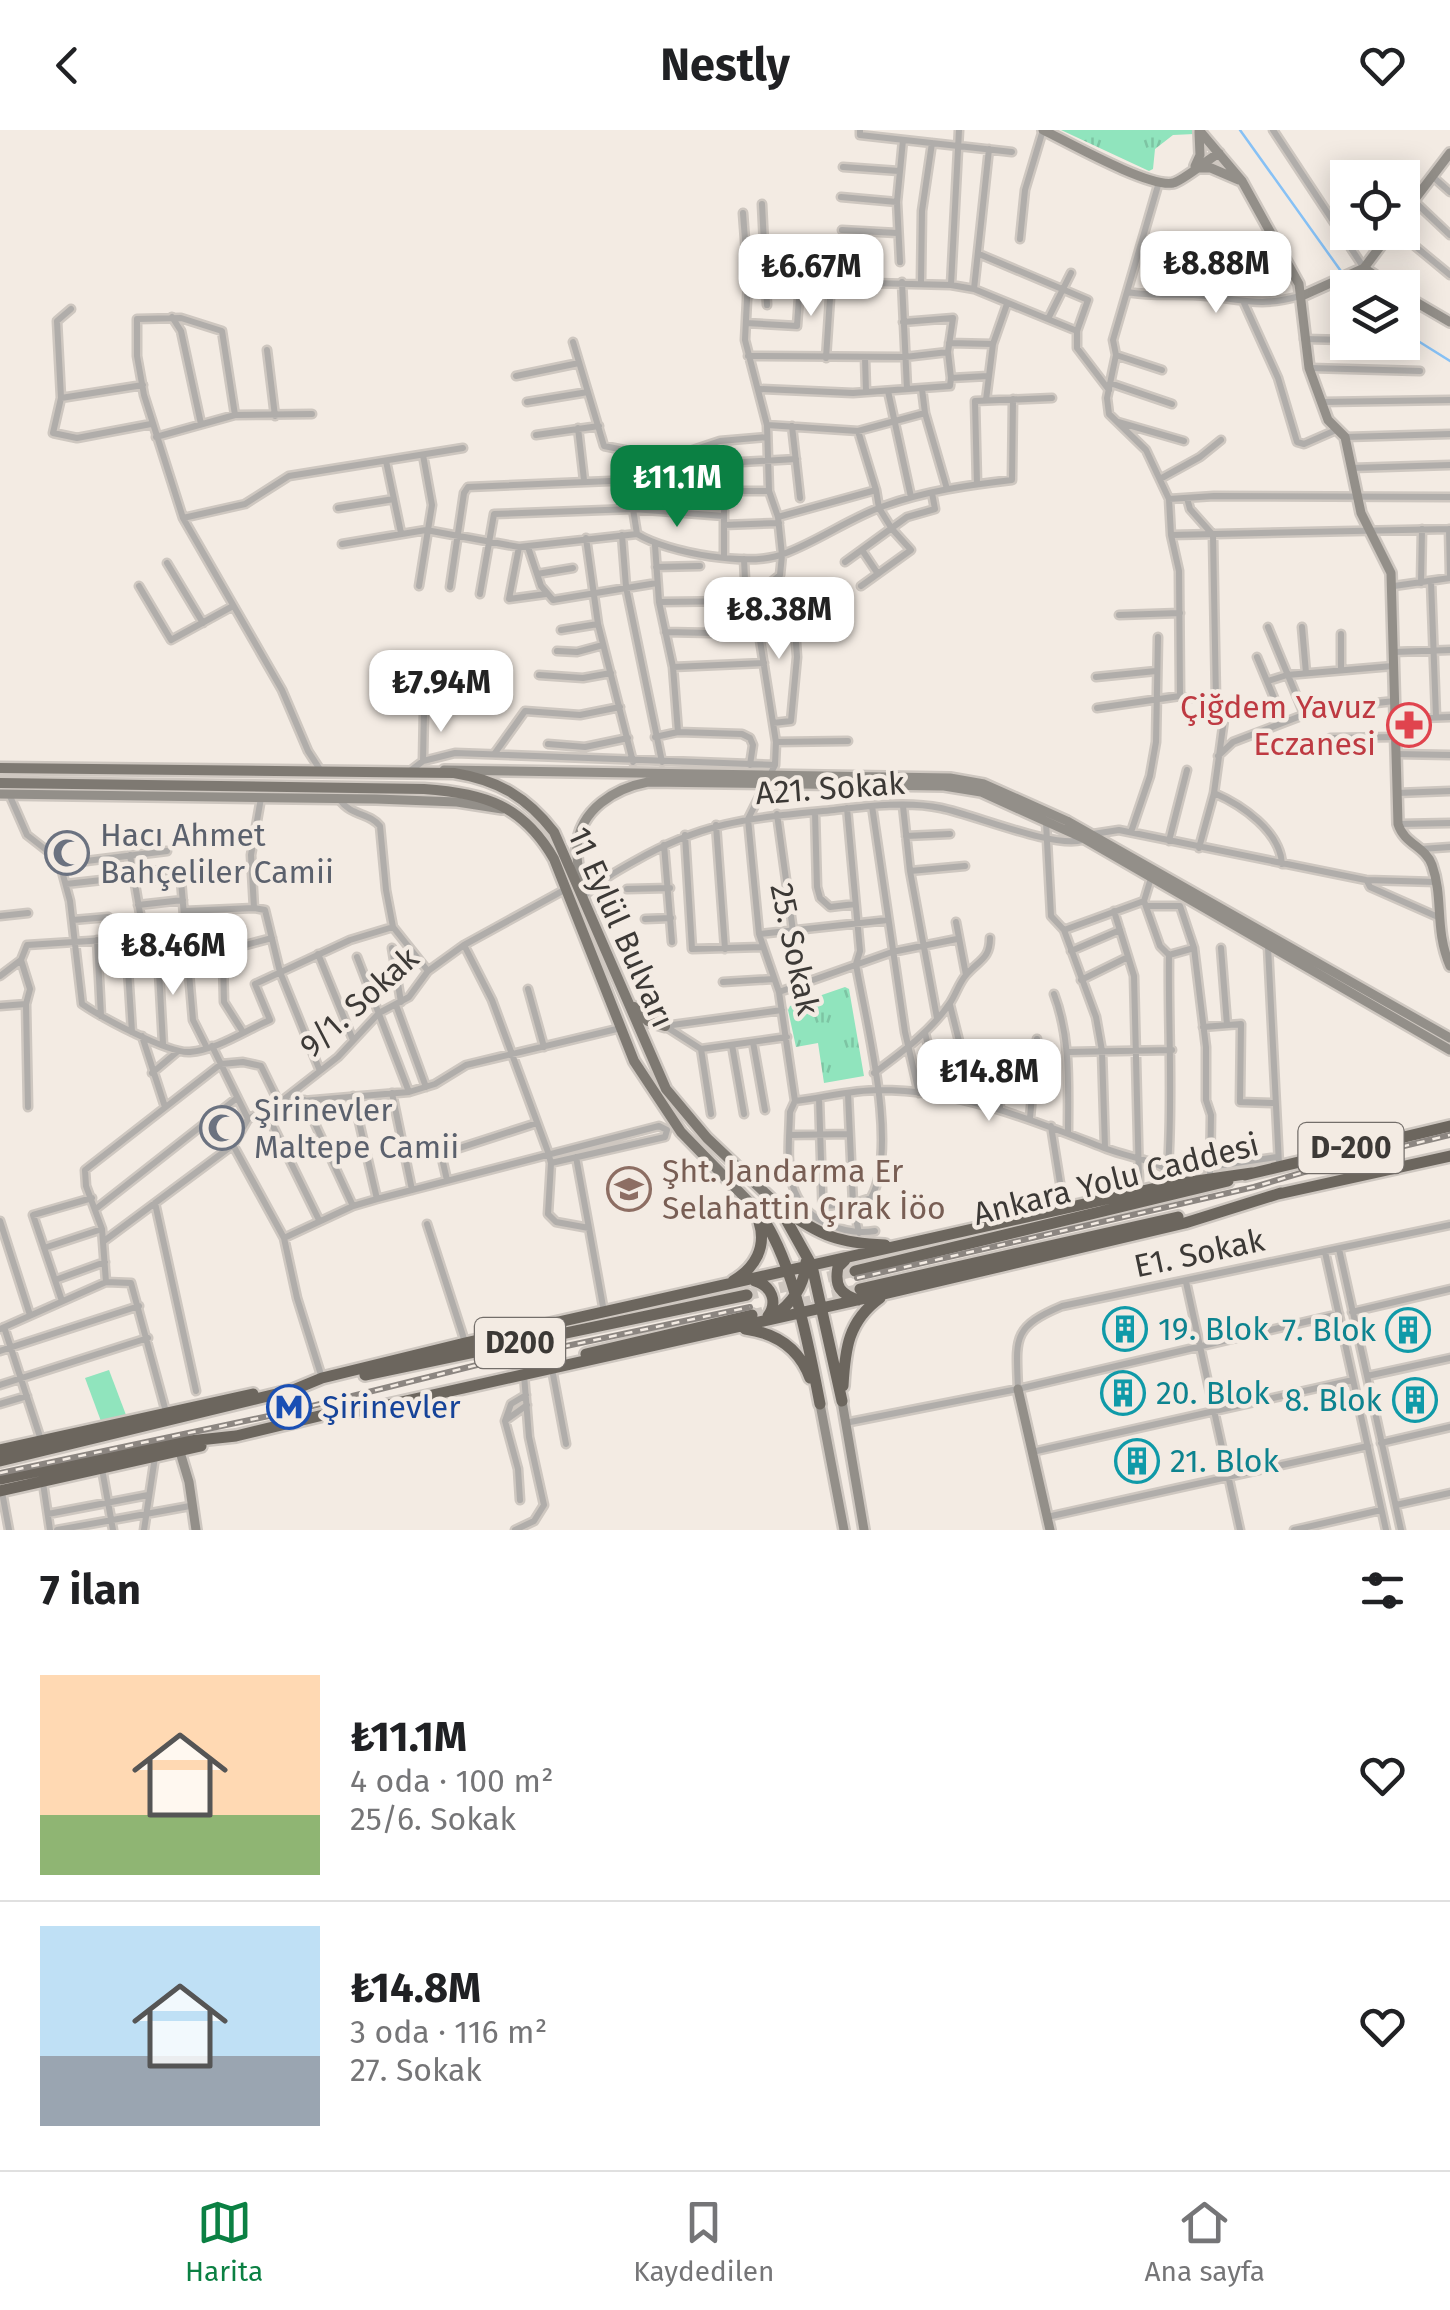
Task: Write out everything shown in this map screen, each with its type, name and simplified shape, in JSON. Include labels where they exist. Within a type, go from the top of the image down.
[{"type":"highway","name":"Ankara Yolu Caddesi","points":[[854,1271],[1215,1185],[1278,1162],[1450,1126]]},
{"type":"highway","name":"Ankara Yolu Caddesi","points":[[859,1295],[1450,1156]]},
{"type":"highway","points":[[0,1450],[234,1396],[288,1392],[322,1378],[466,1343],[1064,1208],[1175,1174],[1252,1173]]},
{"type":"highway","points":[[846,1259],[838,1268],[838,1286],[844,1296],[884,1294],[1185,1223],[1281,1194]]},
{"type":"highway","points":[[778,1205],[810,1228],[847,1244],[904,1245]]},
{"type":"highway","points":[[778,1205],[805,1249],[842,1401]]},
{"type":"highway","points":[[754,1208],[778,1246],[797,1292],[820,1404]]},
{"type":"highway","points":[[725,1286],[743,1275],[759,1254],[762,1232],[754,1208]]},
{"type":"highway","points":[[736,1328],[784,1309],[809,1266]]},
{"type":"highway","points":[[736,1328],[768,1316],[772,1310],[770,1289],[753,1280]]},
{"type":"highway","points":[[797,1292],[821,1303]]},
{"type":"highway","points":[[842,1401],[845,1351],[851,1331],[857,1318],[884,1294]]},
{"type":"highway","name":"D200","points":[[0,1460],[288,1392],[747,1295]]},
{"type":"highway","points":[[336,1412],[362,1411],[736,1328],[859,1295]]},
{"type":"highway","name":"D200","points":[[1,1487],[172,1443],[236,1436],[752,1315]]},
{"type":"highway","points":[[736,1328],[765,1332],[795,1352],[805,1365],[820,1404]]},
{"type":"highway","points":[[1,1487],[180,1452],[236,1436]]},
{"type":"main road","points":[[1043,130],[1135,175],[1159,182],[1173,182],[1218,154]]},
{"type":"main road","points":[[1194,168],[1200,155],[1199,130]]},
{"type":"main road","points":[[1199,130],[1242,181],[1290,264],[1302,296],[1308,368],[1328,420],[1340,434],[1367,530],[1391,573],[1398,824],[1407,841],[1431,860],[1440,942],[1450,966]]},
{"type":"main road","points":[[1420,193],[1448,160]]},
{"type":"main road","points":[[1194,168],[1211,168],[1242,181]]},
{"type":"main road","points":[[1302,296],[1362,269],[1377,250]]},
{"type":"main road","points":[[1420,304],[1450,322]]},
{"type":"main road","name":"11 Eylül Bulvarı","points":[[0,768],[430,772],[475,776],[505,786],[537,810],[554,832],[666,1089],[707,1138],[778,1205]]},
{"type":"main road","points":[[430,772],[478,768],[771,774],[964,787],[1047,816],[1088,836],[1450,1038]]},
{"type":"main road","points":[[583,892],[577,848],[580,834],[588,817],[622,787],[771,774]]},
{"type":"main road","name":"11 Eylül Bulvarı","points":[[0,783],[456,791],[496,802],[514,812],[544,843],[567,889],[621,1028],[652,1091],[682,1132],[754,1208]]},
{"type":"main road","points":[[4,794],[457,802],[514,812]]},
{"type":"main road","points":[[1088,836],[1151,878],[1450,1050]]},
{"type":"main road","points":[[626,997],[639,1015],[665,1026]]},
{"type":"main road","points":[[651,1058],[652,1043],[665,1026]]},
{"type":"main road","points":[[1018,1389],[1050,1530]]},
{"type":"main road","points":[[842,1401],[864,1530]]},
{"type":"main road","points":[[820,1404],[844,1530]]},
{"type":"main road","points":[[180,1452],[196,1530]]},
{"type":"street","points":[[952,285],[959,130]]},
{"type":"street","points":[[1020,240],[1025,190],[1043,130]]},
{"type":"street","points":[[1274,130],[1362,269]]},
{"type":"street","points":[[860,132],[1012,152]]},
{"type":"street","points":[[900,262],[897,202],[904,140]]},
{"type":"street","points":[[921,282],[922,210],[932,143]]},
{"type":"street","points":[[974,289],[990,149]]},
{"type":"street","points":[[844,166],[899,171]]},
{"type":"street","points":[[1432,176],[1450,192]]},
{"type":"street","points":[[1159,182],[1113,340],[1116,355],[1107,406],[1114,421],[1146,450],[1169,500],[1179,570],[1180,696]]},
{"type":"street","points":[[841,196],[897,202]]},
{"type":"street","points":[[762,204],[767,306]]},
{"type":"street","points":[[1420,207],[1450,235]]},
{"type":"street","points":[[660,602],[746,601],[780,576],[779,520],[770,491],[767,425],[748,356],[743,213]]},
{"type":"street","points":[[842,230],[897,233]]},
{"type":"street","points":[[1419,250],[1450,276]]},
{"type":"street","points":[[979,254],[1088,300],[1077,331],[1077,348],[1110,386],[1172,404]]},
{"type":"street","points":[[1048,319],[1071,273]]},
{"type":"street","points":[[748,280],[952,285],[974,289],[1077,331]]},
{"type":"street","points":[[902,282],[908,390]]},
{"type":"street","points":[[746,323],[797,326],[800,283]]},
{"type":"street","points":[[826,358],[831,283]]},
{"type":"street","points":[[1128,292],[1206,296],[1244,303],[1273,303],[1302,296]]},
{"type":"street","points":[[1244,303],[1278,378],[1297,442],[1304,444],[1340,434],[1450,434]]},
{"type":"street","points":[[986,400],[993,344],[1006,304]]},
{"type":"street","points":[[71,309],[57,321],[61,398],[53,433],[66,438],[151,424]]},
{"type":"street","points":[[170,316],[181,331],[201,424]]},
{"type":"street","points":[[236,415],[222,331],[170,316],[137,319],[137,356],[151,424],[184,518],[282,690],[321,772]]},
{"type":"street","points":[[760,390],[866,392],[950,386],[948,348],[954,318],[903,322]]},
{"type":"street","points":[[1303,339],[1330,340]]},
{"type":"street","points":[[573,342],[604,446],[634,452],[687,452],[720,441],[766,437]]},
{"type":"street","points":[[748,356],[905,357],[993,344]]},
{"type":"street","points":[[267,350],[275,416]]},
{"type":"street","points":[[1116,355],[1162,370]]},
{"type":"street","points":[[866,358],[866,392]]},
{"type":"street","points":[[516,376],[580,363]]},
{"type":"street","points":[[1308,368],[1420,371]]},
{"type":"street","points":[[951,378],[988,376]]},
{"type":"street","points":[[61,398],[142,385]]},
{"type":"street","points":[[922,389],[947,490]]},
{"type":"street","points":[[888,391],[911,497]]},
{"type":"street","points":[[527,402],[588,392]]},
{"type":"street","points":[[977,484],[976,401],[1052,398]]},
{"type":"street","points":[[342,544],[426,530],[523,547],[637,534],[655,545],[744,559],[782,555],[879,508],[911,497],[1012,480],[1013,399]]},
{"type":"street","points":[[1322,402],[1450,400]]},
{"type":"street","points":[[767,425],[858,431],[925,413]]},
{"type":"street","points":[[156,438],[236,415],[312,414]]},
{"type":"street","points":[[1114,421],[1184,441]]},
{"type":"street","points":[[536,435],[599,426]]},
{"type":"street","points":[[792,426],[800,498]]},
{"type":"street","points":[[578,428],[584,480]]},
{"type":"street","points":[[858,431],[879,508],[911,550],[861,586]]},
{"type":"street","points":[[1160,479],[1200,457],[1221,440]]},
{"type":"street","points":[[184,518],[244,504],[289,476],[463,448]]},
{"type":"street","points":[[634,452],[632,509],[637,534]]},
{"type":"street","points":[[420,586],[432,500],[423,455]]},
{"type":"street","points":[[450,587],[456,535],[468,488],[684,478],[724,463],[796,459]]},
{"type":"street","points":[[386,461],[400,533]]},
{"type":"street","points":[[724,463],[724,556]]},
{"type":"street","points":[[1351,468],[1450,465]]},
{"type":"street","points":[[480,594],[494,514],[632,509],[724,520],[779,520],[876,490]]},
{"type":"street","points":[[724,492],[770,491]]},
{"type":"street","points":[[845,562],[907,517],[935,509],[932,492]]},
{"type":"street","points":[[1169,500],[1450,496]]},
{"type":"street","points":[[1186,498],[1190,509],[1213,535],[1216,701]]},
{"type":"street","points":[[338,508],[394,499]]},
{"type":"street","points":[[1421,583],[1422,528]]},
{"type":"street","points":[[1171,535],[1449,529],[1450,577],[1394,586]]},
{"type":"street","points":[[622,536],[626,587],[662,762]]},
{"type":"street","points":[[586,538],[598,624],[634,762]]},
{"type":"street","points":[[655,545],[678,732]]},
{"type":"street","points":[[523,547],[552,600],[657,583]]},
{"type":"street","points":[[523,547],[509,599],[546,594]]},
{"type":"street","points":[[862,550],[878,574]]},
{"type":"street","points":[[744,559],[746,601],[759,634],[776,742],[771,774],[748,819]]},
{"type":"street","points":[[167,563],[203,623]]},
{"type":"street","points":[[656,567],[700,566]]},
{"type":"street","points":[[537,574],[573,568]]},
{"type":"street","points":[[1432,581],[1436,717]]},
{"type":"street","points":[[139,586],[172,640],[233,606]]},
{"type":"street","points":[[751,615],[824,612]]},
{"type":"street","points":[[773,723],[791,720],[797,657],[794,613]]},
{"type":"street","points":[[1119,615],[1180,614]]},
{"type":"street","points":[[561,630],[598,624]]},
{"type":"street","points":[[1268,626],[1304,714]]},
{"type":"street","points":[[1302,626],[1306,673]]},
{"type":"street","points":[[665,632],[759,634]]},
{"type":"street","points":[[1341,634],[1342,670]]},
{"type":"street","points":[[1132,832],[1156,742],[1158,637]]},
{"type":"street","points":[[558,651],[577,652],[603,644]]},
{"type":"street","points":[[1394,652],[1450,650]]},
{"type":"street","points":[[1257,657],[1284,722]]},
{"type":"street","points":[[673,667],[764,664]]},
{"type":"street","points":[[1268,681],[1287,675],[1394,666]]},
{"type":"street","points":[[539,675],[583,678],[611,672]]},
{"type":"street","points":[[1096,676],[1156,672]]},
{"type":"street","points":[[1098,708],[1180,696],[1216,701],[1226,712],[1214,793],[1199,848]]},
{"type":"street","points":[[1218,757],[1233,742],[1318,709],[1394,701]]},
{"type":"street","points":[[494,754],[526,711],[580,715],[620,707]]},
{"type":"street","points":[[423,761],[424,710]]},
{"type":"street","points":[[1395,719],[1450,716]]},
{"type":"street","points":[[656,737],[678,732],[742,734],[753,745],[750,764]]},
{"type":"street","points":[[1330,738],[1395,736]]},
{"type":"street","points":[[548,744],[586,747],[628,738]]},
{"type":"street","points":[[776,742],[848,741]]},
{"type":"street","points":[[409,772],[423,761],[455,753],[750,764],[771,774]]},
{"type":"street","points":[[1396,754],[1450,755]]},
{"type":"street","points":[[1169,840],[1188,770]]},
{"type":"street","points":[[1396,793],[1450,790]]},
{"type":"street","points":[[1214,793],[1251,814],[1276,843],[1282,864]]},
{"type":"street","points":[[4,794],[26,835],[59,860],[70,863],[167,851]]},
{"type":"street","points":[[254,908],[251,856],[261,798]]},
{"type":"street","points":[[338,798],[347,810],[377,821],[380,826],[394,927],[428,970]]},
{"type":"street","points":[[872,806],[892,952],[920,1094]]},
{"type":"street","name":"A21. Sokak","points":[[583,892],[664,844],[716,824],[872,806],[937,807],[1073,842],[1119,830],[1366,880]]},
{"type":"street","points":[[903,806],[910,871],[937,1018]]},
{"type":"street","points":[[822,1206],[853,1204],[871,1198],[880,1182],[883,1148],[856,964],[860,951],[847,808]]},
{"type":"street","points":[[815,812],[820,898],[830,907],[855,904]]},
{"type":"street","points":[[777,814],[793,931]]},
{"type":"street","points":[[1047,816],[1044,837],[1051,916],[1064,930],[1096,1017],[1102,1051],[1105,1148]]},
{"type":"street","name":"25. Sokak","points":[[748,819],[759,934],[779,992],[795,1101],[790,1112],[789,1135],[794,1196],[802,1208],[823,1223]]},
{"type":"street","points":[[1398,824],[1450,823]]},
{"type":"street","points":[[716,824],[725,949]]},
{"type":"street","points":[[906,836],[950,834]]},
{"type":"street","points":[[685,835],[692,949],[762,947]]},
{"type":"street","points":[[664,844],[672,942]]},
{"type":"street","points":[[1420,850],[1450,847]]},
{"type":"street","points":[[130,855],[144,937]]},
{"type":"street","points":[[59,860],[73,920],[82,1004],[178,1052]]},
{"type":"street","points":[[910,871],[965,866]]},
{"type":"street","points":[[103,1241],[233,1145],[248,1119],[222,1064],[193,1020],[180,869],[133,872]]},
{"type":"street","points":[[66,884],[111,878]]},
{"type":"street","points":[[795,1101],[877,1090],[974,1101],[1050,1125],[1175,1174],[1169,955],[1160,946],[1145,904],[1151,878]]},
{"type":"street","points":[[1366,880],[1436,882]]},
{"type":"street","points":[[1366,880],[1370,887],[1438,917]]},
{"type":"street","points":[[628,889],[670,888]]},
{"type":"street","name":"9/1. Sokak","points":[[248,1119],[278,1103],[320,1072],[379,1013],[409,997],[428,970],[464,945],[567,889]]},
{"type":"street","points":[[138,905],[184,900]]},
{"type":"street","points":[[1064,930],[1145,904],[1180,906],[1194,948],[1203,1027],[1206,1100],[1212,1115],[1210,1172],[1278,1162],[1268,947]]},
{"type":"street","points":[[185,911],[265,910],[280,972],[320,1072]]},
{"type":"street","points":[[1114,911],[1134,976],[1139,1181]]},
{"type":"street","points":[[0,916],[28,913]]},
{"type":"street","points":[[73,920],[108,916]]},
{"type":"street","points":[[645,918],[671,918]]},
{"type":"street","points":[[759,934],[888,920]]},
{"type":"street","points":[[956,922],[966,975]]},
{"type":"street","points":[[152,1073],[178,1052],[210,1047],[270,1020],[255,984],[350,940],[394,927]]},
{"type":"street","points":[[1071,950],[1120,930]]},
{"type":"street","points":[[0,976],[21,960],[27,945],[216,933],[223,958],[224,1002],[243,1032]]},
{"type":"street","points":[[157,936],[163,1044]]},
{"type":"street","points":[[126,938],[132,1032]]},
{"type":"street","points":[[223,958],[238,947],[272,938]]},
{"type":"street","points":[[779,992],[892,952],[957,938]]},
{"type":"street","points":[[874,1074],[908,1047],[950,1004],[966,975],[986,959],[990,938]]},
{"type":"street","points":[[97,940],[101,1016]]},
{"type":"street","points":[[464,945],[487,988],[548,1152],[548,1214],[556,1222],[589,1228]]},
{"type":"street","points":[[392,948],[398,1003],[426,1087]]},
{"type":"street","points":[[1169,955],[1194,948]]},
{"type":"street","points":[[1221,948],[1226,1026]]},
{"type":"street","points":[[318,954],[353,1040]]},
{"type":"street","points":[[1081,980],[1128,957]]},
{"type":"street","points":[[357,958],[409,1092]]},
{"type":"street","points":[[21,960],[30,988],[26,1004],[28,1107]]},
{"type":"street","points":[[723,982],[774,979]]},
{"type":"street","points":[[528,989],[544,1047]]},
{"type":"street","points":[[1054,994],[1064,1020],[1068,1052],[1068,1132]]},
{"type":"street","points":[[0,1006],[26,1004]]},
{"type":"street","points":[[950,1004],[974,1101]]},
{"type":"street","points":[[665,1026],[782,1010]]},
{"type":"street","points":[[1203,1027],[1242,1024],[1240,1102],[1274,1103]]},
{"type":"street","points":[[665,1026],[701,1049],[787,1037]]},
{"type":"street","points":[[106,1282],[102,1229],[86,1186],[85,1170],[222,1064],[243,1062],[261,1066],[278,1103],[409,1092],[466,1065],[621,1028]]},
{"type":"street","points":[[924,1032],[940,1096]]},
{"type":"street","points":[[142,1035],[165,1107]]},
{"type":"street","points":[[1030,1118],[1037,1039]]},
{"type":"street","points":[[752,1042],[765,1110]]},
{"type":"street","points":[[732,1045],[744,1114]]},
{"type":"street","points":[[994,1046],[1000,1108]]},
{"type":"street","points":[[701,1049],[711,1114]]},
{"type":"street","points":[[1068,1052],[1172,1050]]},
{"type":"street","points":[[392,1093],[412,1190]]},
{"type":"street","points":[[848,1094],[853,1204],[859,1233]]},
{"type":"street","points":[[353,1096],[377,1199]]},
{"type":"street","points":[[97,1208],[237,1098]]},
{"type":"street","points":[[819,1098],[823,1223],[859,1233],[874,1231]]},
{"type":"street","points":[[304,1100],[353,1206]]},
{"type":"street","points":[[265,1110],[319,1220]]},
{"type":"street","points":[[447,1180],[441,1154],[538,1123]]},
{"type":"street","points":[[1050,1125],[1064,1208]]},
{"type":"street","points":[[284,1238],[319,1220],[377,1199],[548,1152],[659,1126],[667,1130],[665,1137],[551,1163]]},
{"type":"street","points":[[789,1135],[849,1134]]},
{"type":"street","points":[[233,1145],[284,1238],[296,1298],[322,1378]]},
{"type":"street","points":[[576,1157],[604,1312]]},
{"type":"street","points":[[62,1301],[33,1215],[92,1198]]},
{"type":"street","points":[[155,1203],[196,1391]]},
{"type":"street","points":[[0,1221],[30,1314]]},
{"type":"street","points":[[427,1224],[466,1343]]},
{"type":"street","name":"E1. Sokak","points":[[1018,1389],[1016,1348],[1022,1331],[1034,1318],[1062,1306],[1450,1224]]},
{"type":"street","points":[[44,1248],[102,1229]]},
{"type":"street","points":[[1339,1249],[1401,1530]]},
{"type":"street","points":[[1325,1252],[1386,1530]]},
{"type":"street","points":[[55,1280],[105,1262]]},
{"type":"street","points":[[41,1440],[2,1328],[106,1282],[131,1283],[166,1412]]},
{"type":"street","points":[[1186,1282],[1240,1530]]},
{"type":"street","points":[[1352,1312],[1450,1290]]},
{"type":"street","points":[[0,1351],[139,1306]]},
{"type":"street","points":[[845,1423],[1018,1389],[1339,1314]]},
{"type":"street","points":[[0,1385],[148,1338]]},
{"type":"street","points":[[1367,1376],[1450,1358]]},
{"type":"street","points":[[552,1369],[566,1444]]},
{"type":"street","points":[[515,1530],[535,1526],[544,1504],[530,1437],[524,1375]]},
{"type":"street","points":[[1032,1452],[1352,1380]]},
{"type":"street","points":[[520,1500],[518,1469],[504,1421],[511,1404],[526,1395]]},
{"type":"street","points":[[0,1404],[27,1396]]},
{"type":"street","points":[[504,1421],[527,1405]]},
{"type":"street","points":[[1381,1443],[1450,1427]]},
{"type":"street","points":[[1047,1518],[1368,1446]]},
{"type":"street","points":[[144,1530],[155,1457]]},
{"type":"street","points":[[102,1468],[112,1530]]},
{"type":"street","points":[[43,1481],[54,1530],[190,1506]]},
{"type":"street","points":[[1,1487],[10,1530]]},
{"type":"street","points":[[1396,1505],[1450,1493]]},
{"type":"street","points":[[48,1514],[148,1495]]},
{"type":"street","points":[[1294,1530],[1381,1510]]},
{"type":"green space","points":[[1061,130],[1192,130],[1194,134],[1173,135],[1155,149],[1153,169],[1149,171]]},
{"type":"green space","points":[[845,987],[849,989],[864,1076],[824,1083],[818,1043],[796,1047],[788,1010]]},
{"type":"green space","points":[[109,1370],[126,1415],[102,1424],[85,1378]]},
{"type":"waterway","points":[[1240,130],[1340,270]]},
{"type":"waterway","points":[[1420,342],[1450,361]]},
{"type":"tunnel","points":[[747,1295],[855,1271]]},
{"type":"tunnel","points":[[752,1315],[860,1289]]},
{"type":"railway","points":[[857,1278],[1254,1187],[1450,1135]]},
{"type":"railway","points":[[0,1473],[750,1307]]},
{"type":"place","name":"Çiğdem Yavuz Eczanesi","points":[[1409,725]]},
{"type":"place","name":"Hacı Ahmet Bahçeliler Camii","points":[[67,853]]},
{"type":"place","name":"Şirinevler Maltepe Camii","points":[[222,1128]]},
{"type":"place","name":"Şht. Jandarma Er Selahattin Çırak İöo","points":[[629,1189]]},
{"type":"place","name":"19. Blok","points":[[1125,1329]]},
{"type":"place","name":"7. Blok","points":[[1408,1330]]},
{"type":"place","name":"20. Blok","points":[[1123,1393]]},
{"type":"place","name":"8. Blok","points":[[1415,1400]]},
{"type":"place","name":"Şirinevler","points":[[289,1407]]},
{"type":"place","name":"21. Blok","points":[[1137,1461]]}]
